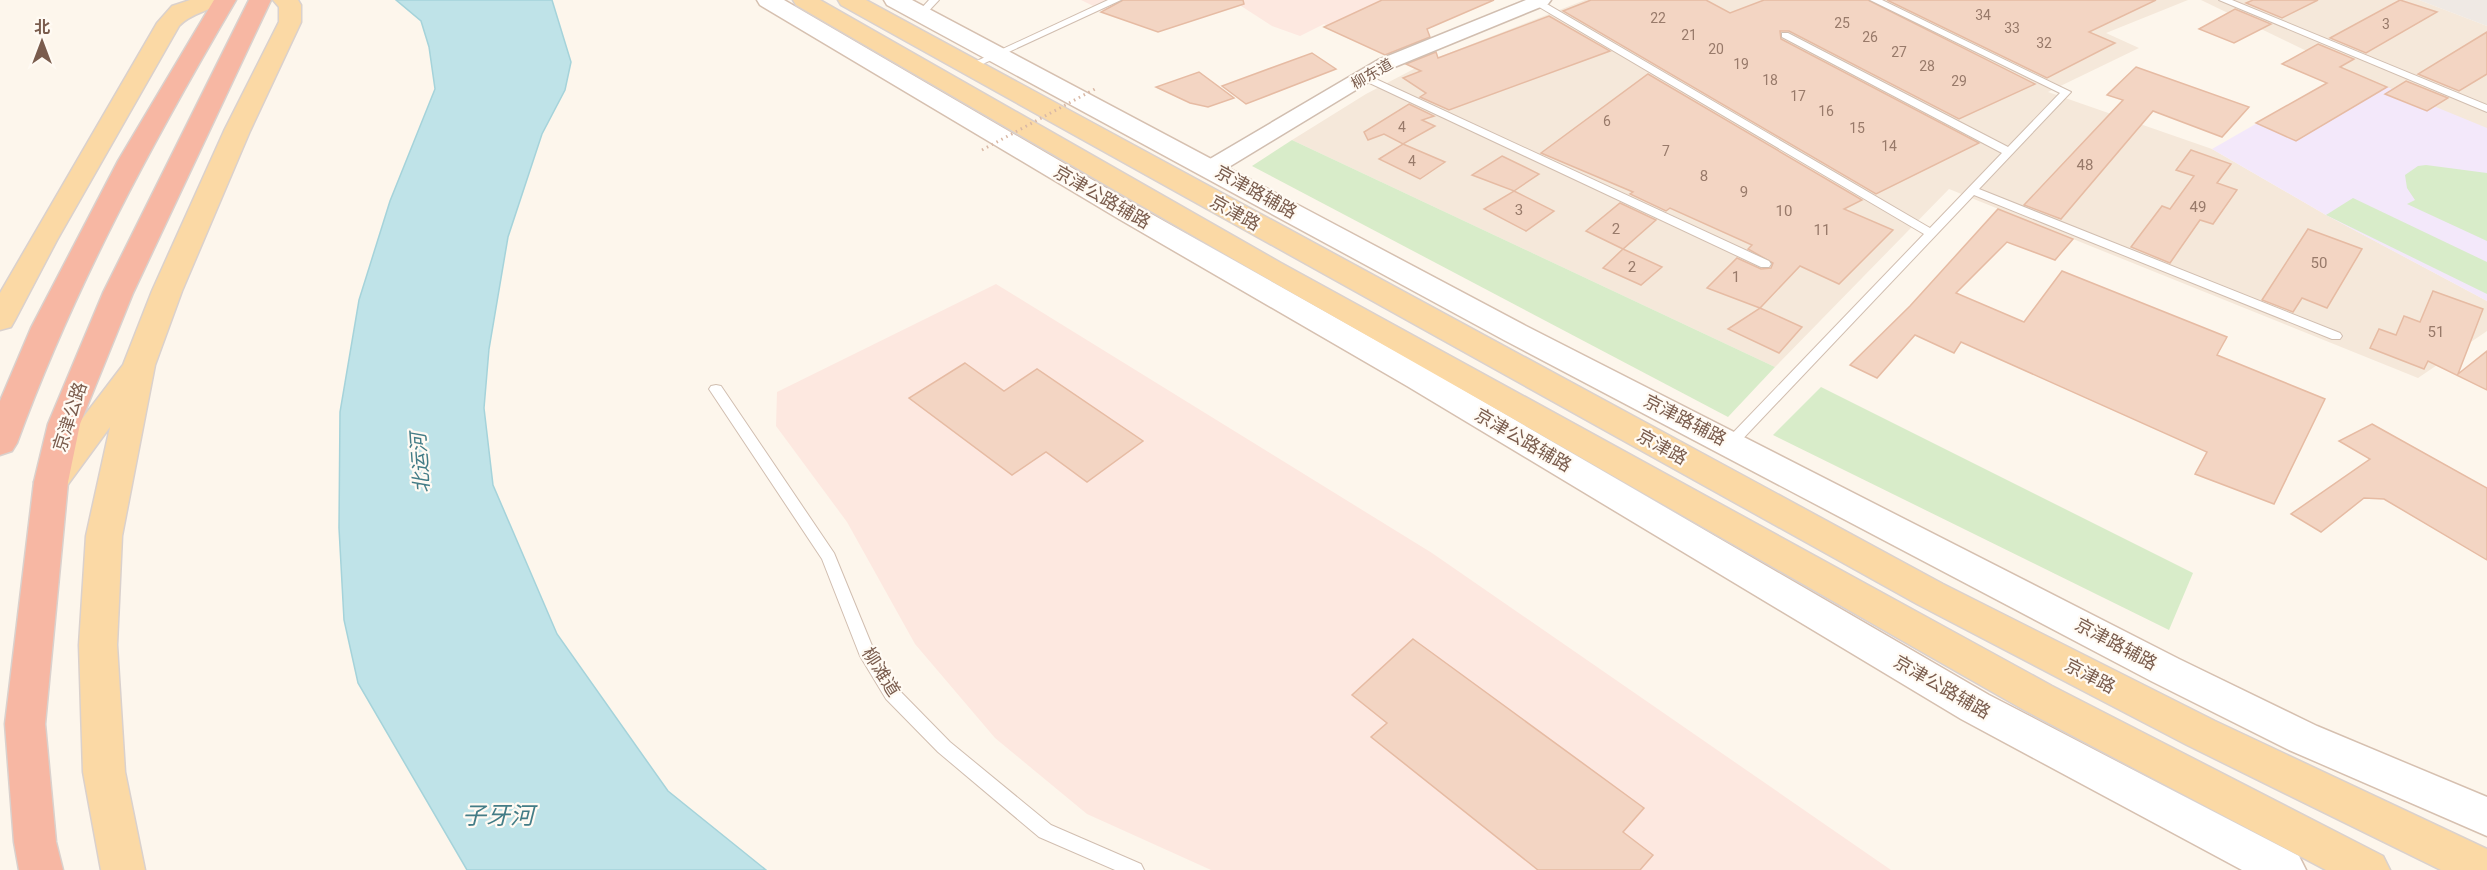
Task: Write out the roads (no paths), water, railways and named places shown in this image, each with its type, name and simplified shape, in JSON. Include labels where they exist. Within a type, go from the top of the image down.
[{"type":"highway","points":[[0,443],[59,302],[169,94],[225,0]]},
{"type":"highway","name":"京津公路","points":[[41,870],[35,842],[25,724],[51,482],[64,424],[118,293],[260,0]]},
{"type":"main road","points":[[0,320],[43,240],[165,29],[180,11],[211,0]]},
{"type":"main road","points":[[123,870],[104,772],[98,645],[104,536],[139,365],[166,291],[237,131],[290,22],[290,5],[284,0]]},
{"type":"main road","name":"京津路","points":[[804,0],[906,69],[1270,268],[1920,610],[2201,734],[2486,870]]},
{"type":"main road","name":"京津路","points":[[849,0],[985,61],[1920,610],[2189,779],[2368,870]]},
{"type":"main road","points":[[51,482],[139,365]]},
{"type":"street","name":"京津公路辅路","points":[[768,0],[906,69],[1418,378],[1975,707],[2284,870]]},
{"type":"street","name":"京津路辅路","points":[[894,0],[927,7],[985,61],[1211,168],[1515,333],[2165,670],[2303,738],[2487,818]]},
{"type":"street","name":"柳东道","points":[[1211,168],[1385,64],[1540,1]]},
{"type":"lane","points":[[985,61],[1116,0]]},
{"type":"lane","points":[[1731,443],[2066,92],[1875,0]]},
{"type":"lane","points":[[2224,0],[2487,109]]},
{"type":"lane","points":[[1540,1],[1930,233]]},
{"type":"lane","points":[[1785,35],[2009,152]]},
{"type":"lane","points":[[1365,77],[1766,264]]},
{"type":"lane","points":[[1971,190],[2336,336]]},
{"type":"lane","name":"柳滩道","points":[[716,389],[829,557],[868,656],[892,694],[944,747],[1045,831],[1135,870]]},
{"type":"water","points":[[396,0],[552,0],[571,62],[565,90],[542,134],[508,237],[489,349],[484,408],[493,485],[557,634],[668,791],[766,870],[467,870],[358,683],[344,620],[339,528],[340,412],[359,300],[390,201],[435,89],[429,47],[421,21]]},
{"type":"water label","name":"北运河","points":[[420,463]]},
{"type":"water label","name":"子牙河","points":[[498,816]]}]
